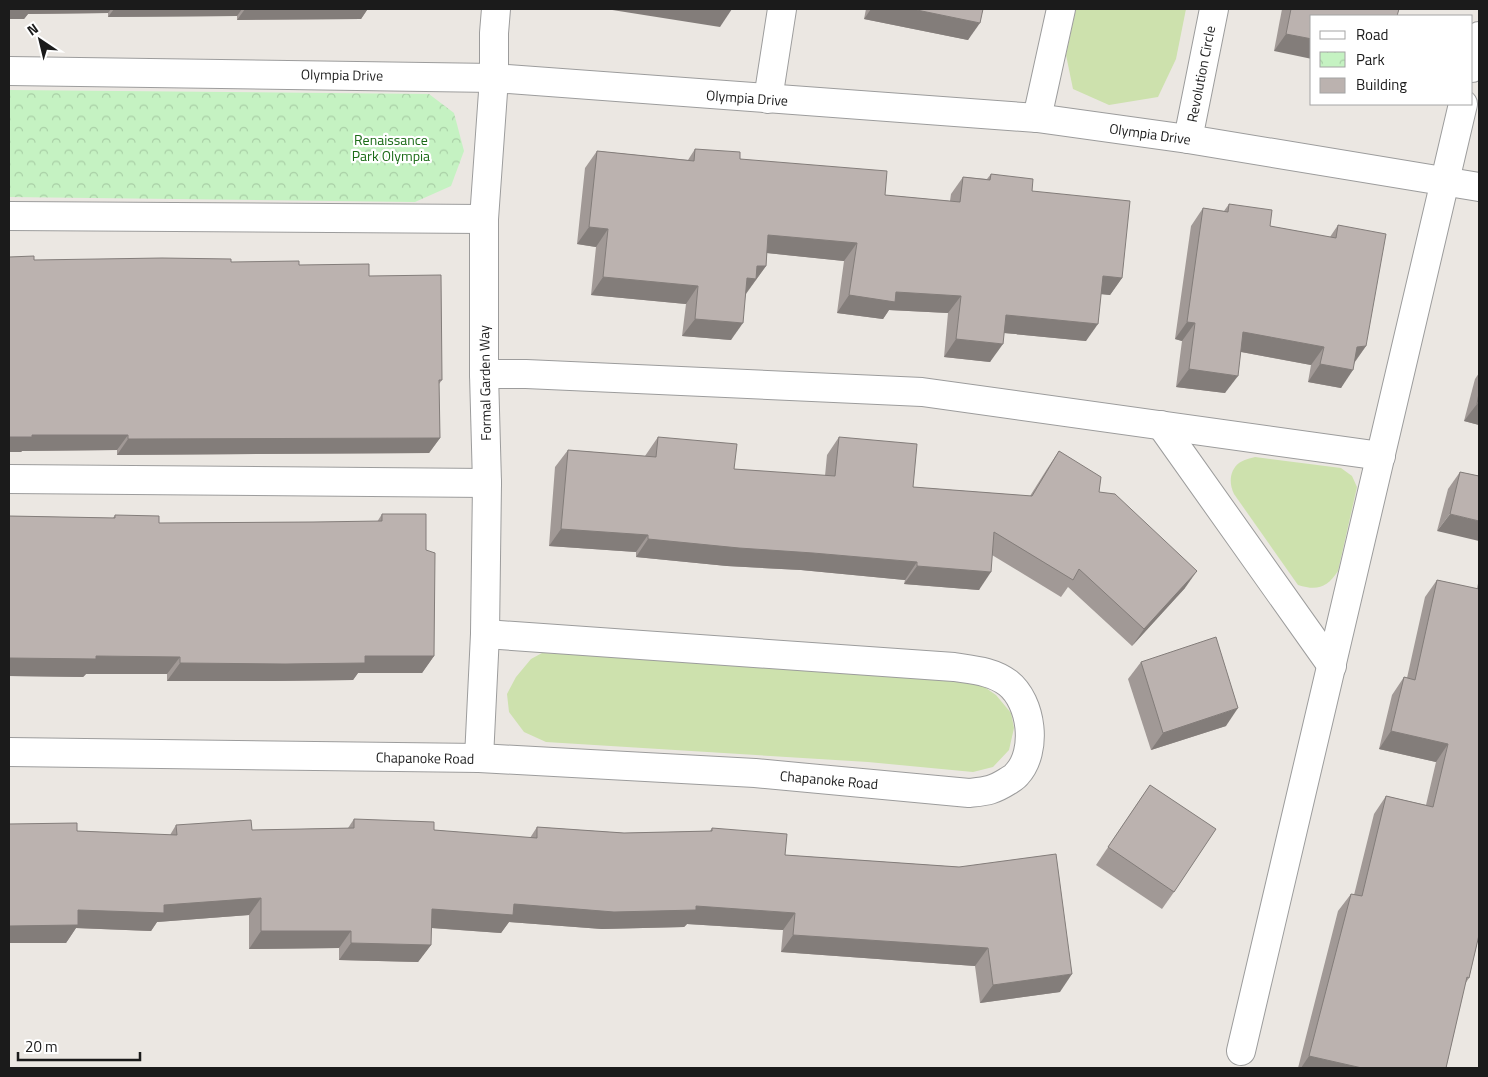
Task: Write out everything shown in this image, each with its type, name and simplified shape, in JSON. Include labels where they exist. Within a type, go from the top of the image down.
[{"type":"street","name":"Formal Garden Way","points":[[479,758],[485,634],[487,483],[484,374],[484,219],[494,78],[496,9]]},
{"type":"street","points":[[768,99],[782,9]]},
{"type":"street","points":[[1037,118],[1061,9]]},
{"type":"street","name":"Revolution Circle","points":[[1188,139],[1214,9]]},
{"type":"street","points":[[1473,63],[1479,36]]},
{"type":"street","name":"Olympia Drive","points":[[9,71],[494,78],[1037,118],[1188,139],[1479,187]]},
{"type":"street","points":[[1241,1050],[1463,105]]},
{"type":"street","points":[[9,216],[484,219]]},
{"type":"street","points":[[484,374],[536,374],[922,392],[1381,456]]},
{"type":"street","points":[[1161,425],[1332,666]]},
{"type":"street","points":[[9,479],[487,483]]},
{"type":"street","name":"Chapanoke Road","points":[[9,752],[479,758],[755,773],[969,793],[993,790],[1017,774],[1028,755],[1031,740],[1027,716],[1020,697],[1009,684],[987,672],[934,666],[485,634]]},
{"type":"green space","points":[[1076,9],[1186,9],[1176,59],[1158,97],[1109,105],[1073,89],[1066,55]]},
{"type":"green space","name":"Renaissance Park Olympia","points":[[9,90],[429,94],[454,113],[464,151],[451,186],[415,202],[9,197]]},
{"type":"green space","points":[[1255,457],[1341,468],[1352,476],[1357,487],[1338,571],[1330,581],[1321,587],[1311,588],[1298,585],[1234,494],[1231,486],[1233,470],[1241,462]]},
{"type":"green space","points":[[542,653],[761,665],[980,684],[996,695],[1011,713],[1014,728],[1009,750],[993,767],[973,772],[868,762],[546,742],[524,732],[509,712],[507,694],[516,677],[531,659]]},
{"type":"building","points":[[912,9],[983,9],[980,23]]},
{"type":"building","points":[[1291,9],[1399,9],[1397,15],[1310,15],[1310,39],[1286,34]]},
{"type":"building","points":[[695,149],[740,152],[740,159],[887,171],[885,195],[960,202],[963,177],[990,180],[991,174],[1033,179],[1032,191],[1130,201],[1122,278],[1103,276],[1098,324],[1006,315],[1003,344],[956,339],[961,296],[896,292],[895,302],[849,295],[857,243],[768,235],[766,266],[757,266],[756,279],[747,278],[743,323],[695,319],[698,286],[603,277],[608,229],[589,227],[597,151],[694,161]]},
{"type":"building","points":[[1229,204],[1272,210],[1270,226],[1336,238],[1338,225],[1386,234],[1366,346],[1357,347],[1353,370],[1320,364],[1324,347],[1243,332],[1238,376],[1189,369],[1195,323],[1187,322],[1203,208],[1228,212]]},
{"type":"building","points":[[34,256],[34,260],[162,258],[231,259],[231,262],[299,261],[299,265],[369,264],[369,276],[441,275],[442,380],[439,380],[440,438],[128,439],[128,435],[32,435],[32,437],[9,437],[9,257]]},
{"type":"building","points":[[658,437],[737,444],[734,469],[835,476],[839,437],[917,444],[913,487],[1032,496],[1059,451],[1101,477],[1099,492],[1115,494],[1197,571],[1144,629],[1079,569],[1073,580],[994,532],[991,572],[917,566],[917,562],[648,539],[648,535],[561,529],[568,450],[656,457]]},
{"type":"building","points":[[1460,472],[1479,476],[1479,521],[1450,514]]},
{"type":"building","points":[[382,514],[426,514],[426,550],[435,553],[434,656],[365,656],[365,663],[285,664],[180,663],[180,657],[96,656],[96,659],[9,658],[9,516],[115,518],[115,515],[159,516],[159,523],[382,521]]},
{"type":"building","points":[[1437,580],[1479,589],[1479,935],[1469,978],[1467,977],[1446,1068],[1362,1068],[1309,1056],[1351,894],[1362,896],[1386,796],[1433,807],[1448,744],[1391,731],[1404,677],[1415,680]]},
{"type":"building","points":[[1216,637],[1238,708],[1163,733],[1141,662]]},
{"type":"building","points":[[1150,785],[1216,829],[1174,892],[1108,847]]},
{"type":"building","points":[[354,819],[434,822],[434,830],[537,838],[537,827],[624,833],[712,831],[712,828],[787,834],[785,855],[959,867],[1056,854],[1072,974],[993,985],[988,948],[793,935],[795,913],[696,906],[696,910],[614,912],[514,904],[513,915],[432,909],[431,945],[351,943],[351,931],[261,931],[261,898],[164,905],[164,913],[78,910],[78,925],[9,926],[9,824],[77,823],[77,831],[177,835],[176,825],[251,820],[252,830],[354,828]]}]
